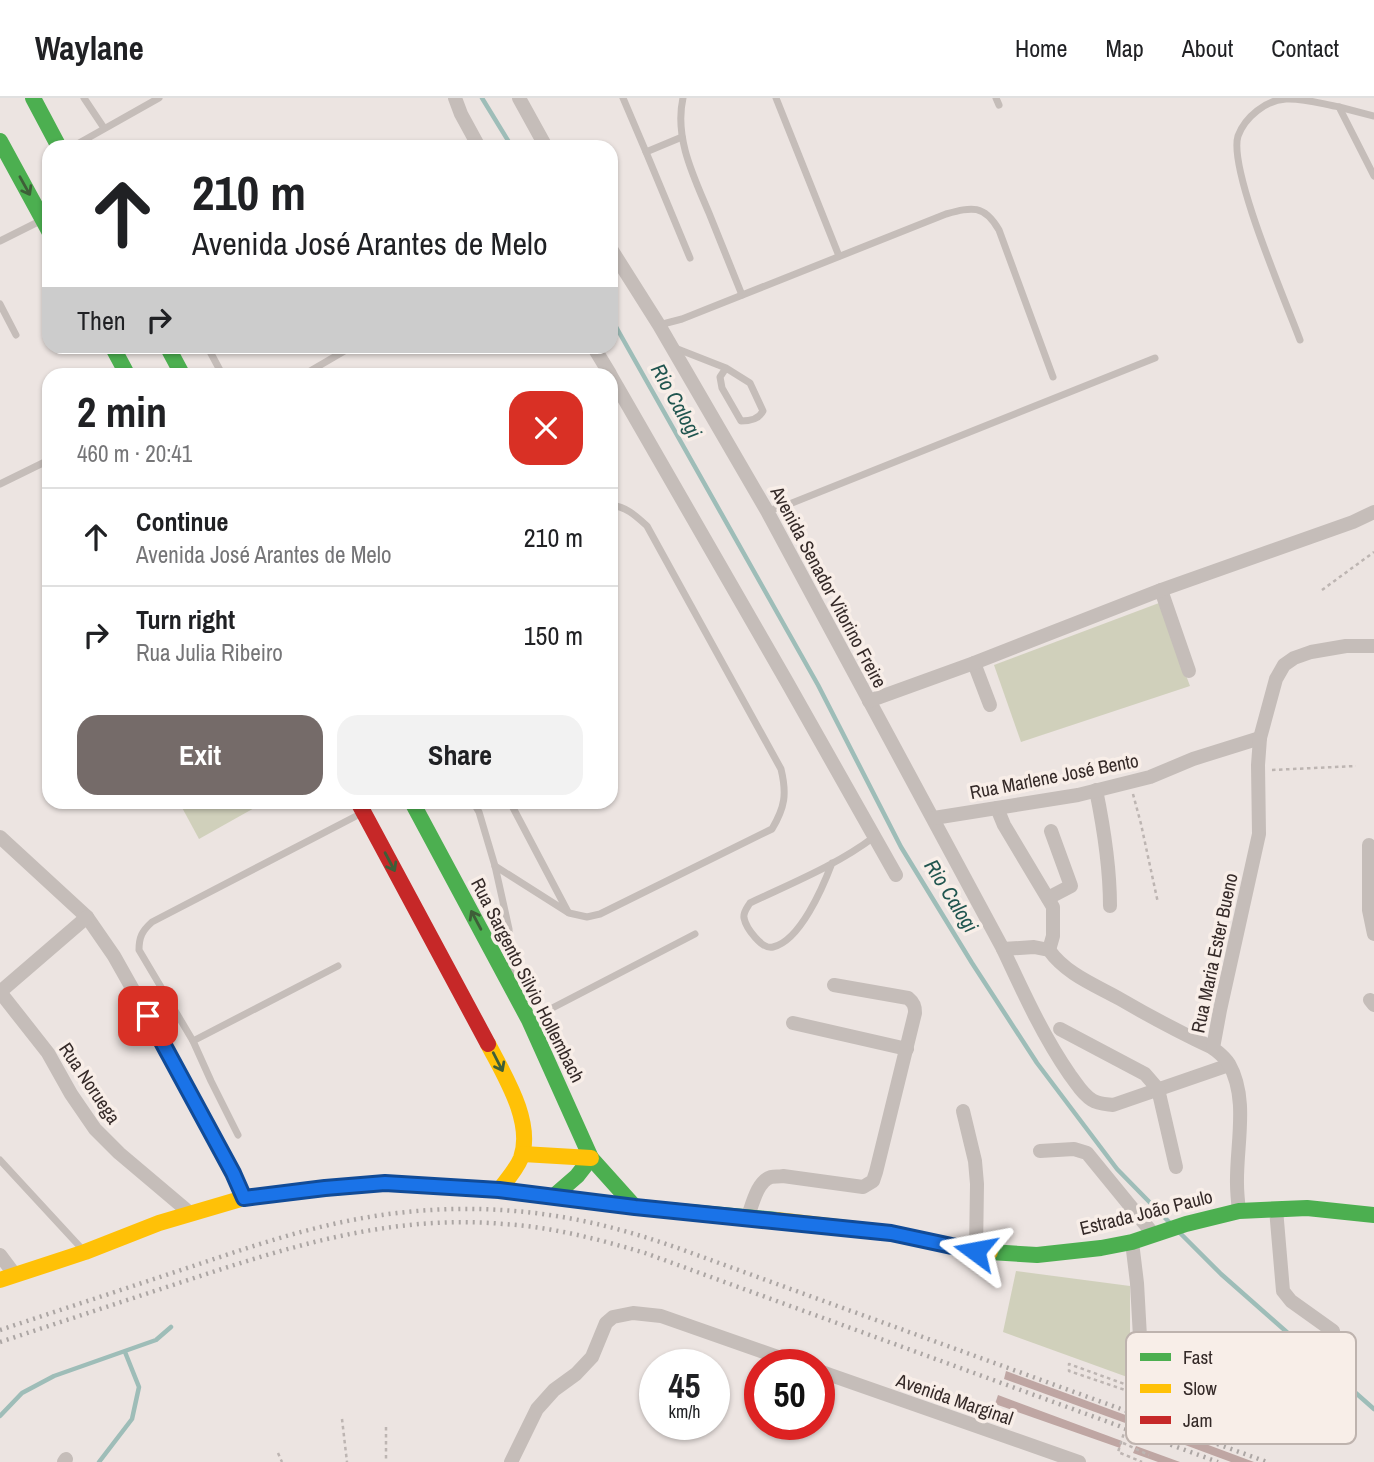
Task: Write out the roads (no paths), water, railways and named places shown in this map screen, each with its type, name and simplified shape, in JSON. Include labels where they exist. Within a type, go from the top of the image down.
[{"type":"main road","points":[[33,98],[55,140]]},
{"type":"main road","points":[[0,141],[42,218]]},
{"type":"main road","points":[[362,809],[500,1067],[519,1109],[525,1134],[523,1154],[499,1190]]},
{"type":"main road","name":"Rua Sargento Silvio Hollembach","points":[[416,809],[529,1020],[591,1158],[635,1207]]},
{"type":"main road","points":[[523,1154],[591,1158]]},
{"type":"main road","points":[[554,1196],[577,1176],[591,1158]]},
{"type":"main road","name":"Estrada João Paulo","points":[[8,1278],[190,1213],[244,1198],[385,1183],[499,1190],[891,1233],[975,1251],[1037,1255],[1101,1248],[1239,1211],[1307,1208],[1374,1215]]},
{"type":"street","points":[[455,98],[476,140]]},
{"type":"street","points":[[519,98],[542,140]]},
{"type":"street","name":"Avenida Senador Vitorino Freire","points":[[618,260],[767,511],[1003,949],[1027,1002],[1057,1056],[1084,1094],[1094,1102],[1113,1105],[1158,1088]]},
{"type":"street","points":[[618,389],[896,875]]},
{"type":"street","points":[[869,701],[1374,512]]},
{"type":"street","points":[[1161,590],[1189,671]]},
{"type":"street","name":"Rua Maria Ester Bueno","points":[[1239,1211],[1237,1084],[1223,1056],[1213,1048],[1259,834],[1258,770],[1261,738],[1270,697],[1283,665],[1294,659],[1311,652],[1346,646],[1374,646]]},
{"type":"street","points":[[974,663],[990,705]]},
{"type":"street","name":"Rua Marlene José Bento","points":[[933,818],[1078,795],[1150,776],[1193,759],[1261,738]]},
{"type":"street","points":[[1096,790],[1106,842],[1110,906]]},
{"type":"street","points":[[997,808],[1004,825],[1053,907],[1053,936],[1049,950]]},
{"type":"street","points":[[1048,898],[1071,886],[1051,831]]},
{"type":"street","points":[[0,837],[86,917],[114,956],[233,1173],[244,1198]]},
{"type":"street","points":[[1368,845],[1369,910],[1374,934]]},
{"type":"street","points":[[0,992],[86,917]]},
{"type":"street","points":[[1003,949],[1034,947],[1049,950],[1057,961],[1075,974],[1182,1034],[1213,1048]]},
{"type":"street","points":[[747,1219],[758,1190],[770,1177],[863,1188],[873,1181],[915,1013],[913,1002],[834,985]]},
{"type":"street","name":"Rua Noruega","points":[[0,992],[48,1053],[95,1129],[190,1213]]},
{"type":"street","points":[[793,1023],[906,1049]]},
{"type":"street","points":[[1060,1029],[1145,1074],[1158,1088],[1176,1167]]},
{"type":"street","points":[[1158,1088],[1229,1065]]},
{"type":"street","points":[[963,1111],[975,1161],[977,1184],[975,1251]]},
{"type":"street","points":[[1040,1151],[1074,1149],[1087,1153],[1159,1233]]},
{"type":"street","points":[[1276,1209],[1283,1291],[1290,1301],[1333,1331]]},
{"type":"street","points":[[1132,1241],[1140,1332]]},
{"type":"street","points":[[0,1255],[8,1278]]},
{"type":"street","points":[[511,1462],[537,1409],[554,1390],[576,1374],[592,1357],[606,1323],[613,1317],[633,1313],[661,1316],[755,1349]]},
{"type":"street","name":"Avenida Marginal","points":[[835,1377],[1079,1462]]},
{"type":"lane","points":[[84,98],[104,128]]},
{"type":"lane","points":[[84,140],[159,98]]},
{"type":"lane","points":[[623,98],[690,258]]},
{"type":"lane","points":[[683,98],[680,112],[688,162],[742,295]]},
{"type":"lane","points":[[775,98],[839,256]]},
{"type":"lane","points":[[1300,340],[1249,204],[1238,163],[1238,138],[1246,122],[1259,108],[1285,99],[1339,107],[1374,116]]},
{"type":"lane","points":[[1339,107],[1374,176]]},
{"type":"lane","points":[[646,152],[682,137]]},
{"type":"lane","points":[[659,326],[946,214],[968,208],[982,212],[993,220],[999,230],[1053,377]]},
{"type":"lane","points":[[0,241],[42,226]]},
{"type":"lane","points":[[0,304],[16,335]]},
{"type":"lane","points":[[671,346],[726,368],[750,383],[763,411],[760,416],[741,421],[722,388],[720,377],[726,368]]},
{"type":"lane","points":[[315,368],[339,354]]},
{"type":"lane","points":[[767,511],[1155,358]]},
{"type":"lane","points":[[0,484],[42,463]]},
{"type":"lane","points":[[495,866],[569,913],[587,917],[600,914],[772,829],[782,813],[785,787],[780,769],[647,526],[634,513],[618,506]]},
{"type":"lane","points":[[238,1135],[193,1041],[139,950],[139,938],[152,922],[357,809]]},
{"type":"lane","points":[[477,809],[495,866],[509,929],[512,988]]},
{"type":"lane","points":[[514,809],[569,913]]},
{"type":"lane","points":[[832,863],[815,904],[788,940],[768,948],[760,944],[744,920],[744,913],[750,904],[859,849],[874,837]]},
{"type":"lane","points":[[529,1020],[695,934]]},
{"type":"lane","points":[[193,1041],[338,966]]},
{"type":"lane","points":[[0,1160],[85,1252]]},
{"type":"waterway","name":"Rio Calogi","points":[[482,98],[508,140]]},
{"type":"waterway","name":"Rio Calogi","points":[[618,330],[818,685],[901,847],[972,963],[1037,1063],[1117,1169],[1169,1222]]},
{"type":"waterway","name":"Rio Calogi","points":[[1180,1233],[1221,1274],[1287,1332]]},
{"type":"waterway","points":[[0,1416],[22,1393],[54,1376],[156,1340],[171,1327]]},
{"type":"waterway","points":[[99,1462],[132,1419],[139,1387],[125,1352]]},
{"type":"waterway","name":"Rio Calogi","points":[[1356,1393],[1374,1409]]},
{"type":"railway","points":[[0,1330],[250,1247],[329,1225],[427,1210],[501,1210],[563,1217],[638,1235],[1126,1411]]},
{"type":"railway","points":[[0,1342],[222,1269],[340,1236],[420,1224],[504,1224],[575,1234],[645,1253],[1126,1428]]},
{"type":"railway","points":[[1169,1444],[1218,1462]]},
{"type":"railway","points":[[1217,1444],[1267,1462]]}]
